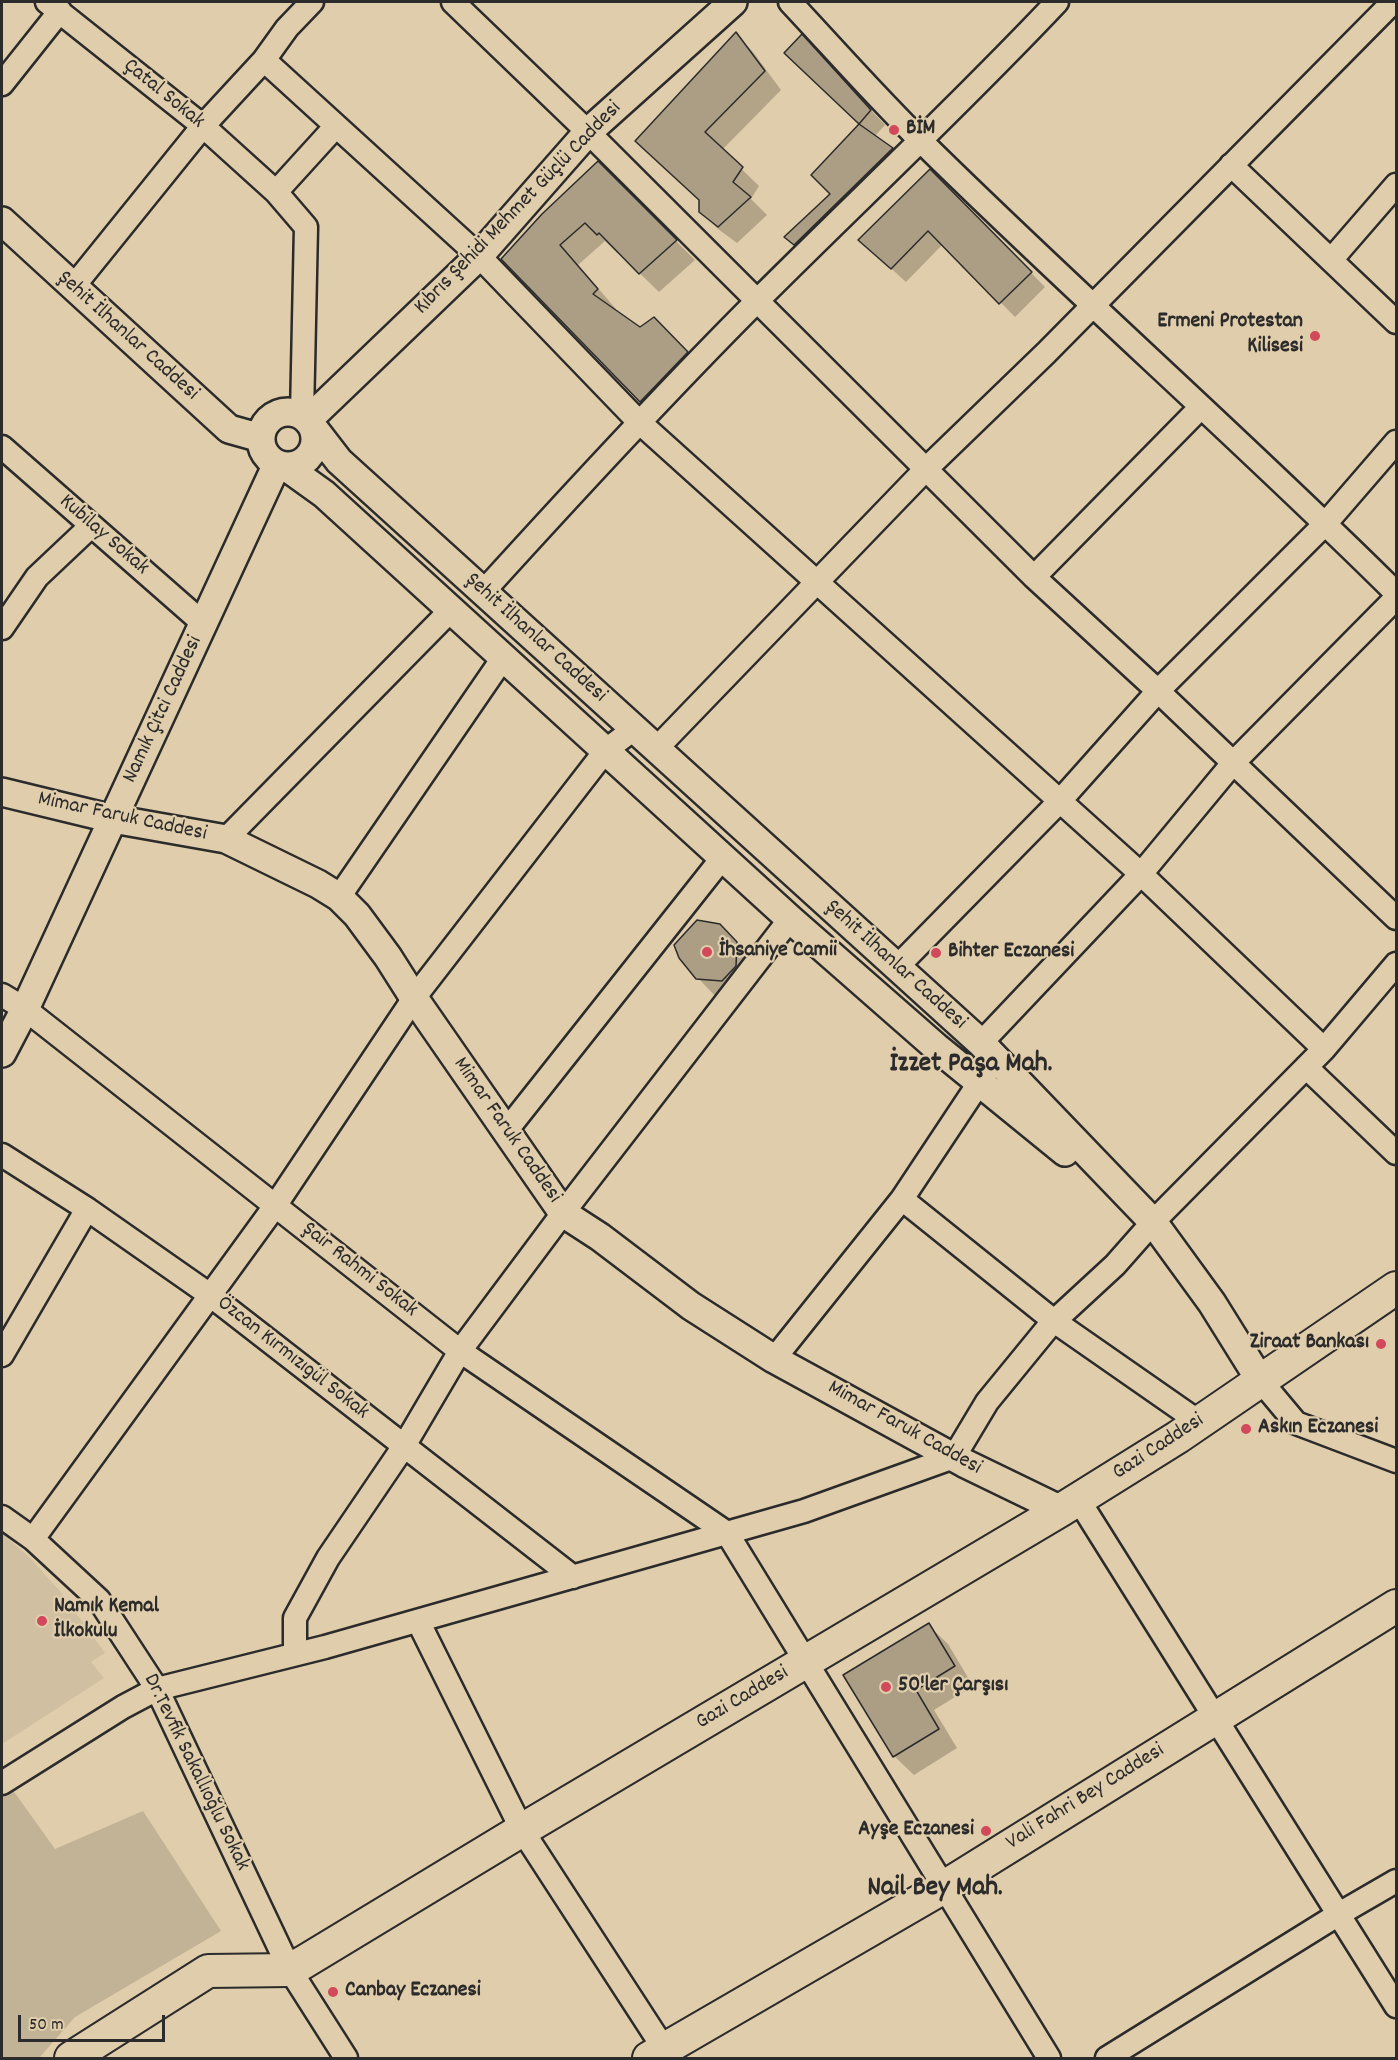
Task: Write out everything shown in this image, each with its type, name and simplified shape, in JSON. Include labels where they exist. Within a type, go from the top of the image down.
[{"type":"main road","name":"Gazi Caddesi","points":[[290,1970],[1070,1505],[1199,1422],[1396,1287]]},
{"type":"main road","name":"Vali Fahri Bey Caddesi","points":[[661,2055],[944,1887],[1396,1606]]},
{"type":"main road","points":[[71,2058],[208,1971],[290,1970]]},
{"type":"street","points":[[73,287],[203,126],[264,60],[287,28],[312,2]]},
{"type":"street","points":[[453,2],[588,132],[1034,578],[1396,918]]},
{"type":"street","name":"Kıbrıs Şehidi Mehmet Güçlü Caddesi","points":[[308,420],[479,256],[588,132],[734,2]]},
{"type":"street","points":[[790,2],[921,142],[1091,305],[1326,523],[1396,593]]},
{"type":"street","points":[[483,592],[638,422],[757,301],[921,142],[1057,2]]},
{"type":"street","points":[[656,749],[926,469],[1046,352],[1393,2]]},
{"type":"street","points":[[2,84],[53,6]]},
{"type":"street","name":"Çatal Sokak","points":[[53,6],[203,126],[276,192],[306,227],[308,420]]},
{"type":"street","points":[[264,60],[479,256],[638,422],[1141,874],[1324,1049]]},
{"type":"street","points":[[276,192],[336,126]]},
{"type":"street","points":[[1231,165],[1396,322]]},
{"type":"street","points":[[1331,260],[1396,185]]},
{"type":"street","name":"Şehit İlhanlar Caddesi","points":[[2,221],[229,429],[261,438]]},
{"type":"street","points":[[1034,578],[1201,407]]},
{"type":"street","points":[[286,411],[308,420],[316,440],[312,453],[300,464],[281,465],[265,453],[261,438],[262,430],[271,417],[286,411]]},
{"type":"street","name":"Şehit İlhanlar Caddesi","points":[[308,420],[339,461],[989,1051],[1153,1222]]},
{"type":"street","points":[[897,967],[1059,802],[1158,692],[1326,523],[1396,442]]},
{"type":"street","name":"Kubilay Sokak","points":[[2,447],[204,624]]},
{"type":"street","name":"Şehit İlhanlar Caddesi","points":[[281,465],[324,494],[790,919],[978,1082],[1153,1222]]},
{"type":"street","name":"Namık Çitci Caddesi","points":[[2,1053],[25,1010],[204,624],[281,465]]},
{"type":"street","points":[[2,628],[37,577],[91,526]]},
{"type":"street","points":[[774,1359],[902,1199],[978,1082],[989,1051],[1233,763],[1396,598]]},
{"type":"street","points":[[226,839],[450,611]]},
{"type":"street","points":[[339,897],[503,658]]},
{"type":"street","points":[[33,1539],[275,1206],[414,998],[606,750],[634,729]]},
{"type":"street","name":"Mimar Faruk Caddesi","points":[[2,792],[113,819],[226,839],[318,884],[339,897],[357,915],[388,957],[563,1213],[600,1237],[691,1306],[774,1359],[954,1457],[1070,1505]]},
{"type":"street","points":[[506,1131],[723,856]]},
{"type":"street","points":[[295,1654],[295,1618],[328,1558],[404,1446],[460,1351],[563,1213],[790,919]]},
{"type":"street","points":[[2,1783],[123,1707],[157,1689],[418,1621],[804,1511],[954,1457],[987,1402],[1054,1321],[1115,1266],[1153,1222],[1324,1049],[1396,964]]},
{"type":"street","name":"Şair Rahmi Sokak","points":[[2,994],[460,1351],[727,1533]]},
{"type":"street","points":[[1306,1067],[1396,1153]]},
{"type":"street","name":"Özcan Kırmızıgül Sokak","points":[[2,1155],[87,1209],[210,1295],[573,1577]]},
{"type":"street","points":[[902,1199],[1054,1321],[1199,1422]]},
{"type":"street","points":[[2,1355],[87,1209]]},
{"type":"street","points":[[1153,1222],[1212,1303],[1260,1380],[1296,1423],[1396,1461]]},
{"type":"street","points":[[1070,1505],[1215,1719],[1396,2006]]},
{"type":"street","name":"Dr.Tevfik Sakallıoğlu Sokak","points":[[2,1517],[33,1539],[99,1599],[157,1689],[290,1970],[346,2058]]},
{"type":"street","points":[[727,1533],[1049,2058]]},
{"type":"street","points":[[418,1621],[522,1830],[661,2055]]},
{"type":"street","points":[[1107,2058],[1396,1881]]},
{"type":"shaded area","name":"Namık Kemal İlkokulu","points":[[2,1533],[30,1558],[59,1590],[105,1653],[91,1662],[104,1678],[2,1744]]},
{"type":"shaded area","points":[[12,1789],[55,1849],[143,1811],[221,1931],[75,2017],[39,2058],[4,2058],[2,2056],[2,1796]]},
{"type":"building","points":[[736,32],[765,71],[705,132],[743,167],[733,182],[751,197],[718,227],[699,212],[699,200],[635,141]]},
{"type":"building","points":[[802,34],[871,110],[859,124],[784,53]]},
{"type":"building","points":[[859,124],[893,148],[794,245],[784,237],[830,194],[811,175]]},
{"type":"building","points":[[598,161],[677,240],[639,274],[599,233],[597,235],[585,223],[560,245],[598,289],[593,294],[640,327],[654,317],[688,352],[640,402],[501,259],[542,214]]},
{"type":"building","points":[[930,169],[1032,272],[999,304],[928,231],[891,269],[858,240]]},
{"type":"building","name":"İhsaniye Camii","points":[[697,920],[720,924],[737,942],[736,966],[722,981],[696,979],[679,958],[674,945]]},
{"type":"building","name":"50'ler Çarşısı","points":[[929,1623],[955,1666],[916,1690],[939,1729],[893,1757],[843,1675]]},
{"type":"place","name":"BİM","points":[[894,130]]},
{"type":"place","name":"Ermeni Protestan Kilisesi","points":[[1315,336]]},
{"type":"place","name":"İhsaniye Camii","points":[[707,952]]},
{"type":"place","name":"Bihter Eczanesi","points":[[936,953]]},
{"type":"place","name":"Ziraat Bankası","points":[[1381,1344]]},
{"type":"place","name":"Askın Eczanesi","points":[[1246,1429]]},
{"type":"place","name":"Namık Kemal İlkokulu","points":[[42,1621]]},
{"type":"place","name":"50'ler Çarşısı","points":[[886,1687]]},
{"type":"place","name":"Ayşe Eczanesi","points":[[986,1831]]},
{"type":"place","name":"Canbay Eczanesi","points":[[333,1992]]},
{"type":"district","name":"İzzet Paşa Mah.","points":[[971,1066]]},
{"type":"district","name":"Nail Bey Mah.","points":[[935,1890]]}]
